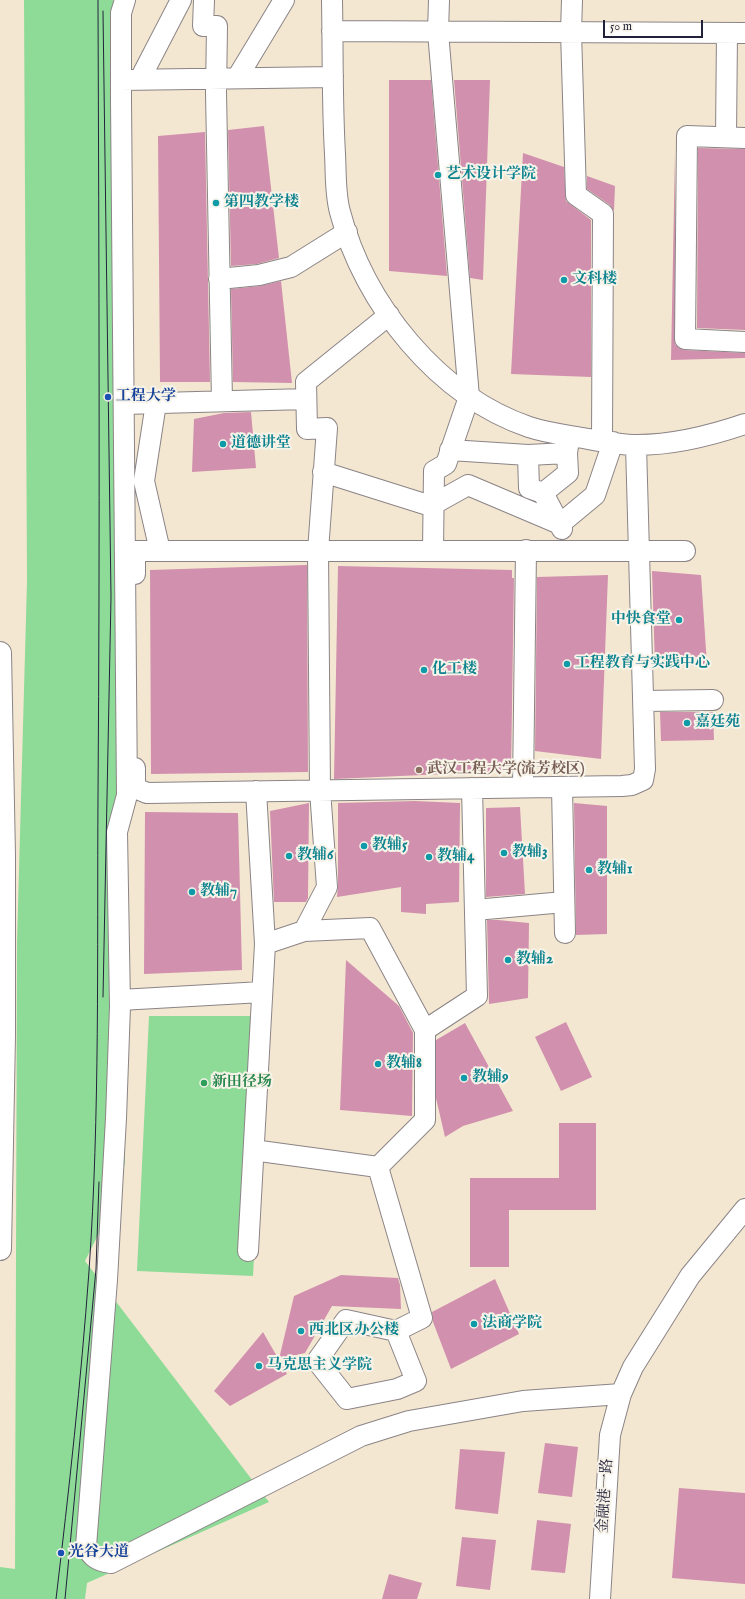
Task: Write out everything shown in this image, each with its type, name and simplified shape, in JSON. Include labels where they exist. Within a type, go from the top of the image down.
[{"type":"highway","points":[[0,653],[4,864],[4,1035],[0,1249]]},
{"type":"street","points":[[125,0],[121,13],[130,80],[124,404],[127,795],[117,832],[120,1000],[116,1118],[107,1280],[86,1546],[91,1556],[101,1562],[111,1563],[361,1436],[409,1421],[523,1401],[621,1394]]},
{"type":"street","points":[[130,80],[181,0]]},
{"type":"street","points":[[204,0],[203,26],[217,26],[215,78],[222,401]]},
{"type":"street","points":[[237,78],[284,0]]},
{"type":"street","points":[[332,0],[336,186],[339,211],[375,296],[413,346],[441,375],[469,397],[528,427],[568,444]]},
{"type":"street","points":[[433,550],[434,471],[446,464],[469,397],[438,32],[439,0]]},
{"type":"street","points":[[560,524],[595,495],[607,442],[603,214],[576,195],[571,32],[572,0]]},
{"type":"street","points":[[332,31],[736,33],[726,137]]},
{"type":"street","points":[[130,80],[333,77]]},
{"type":"street","points":[[745,138],[687,136],[685,339],[745,342]]},
{"type":"street","points":[[219,279],[259,275],[291,267],[347,232]]},
{"type":"street","points":[[304,931],[328,887],[320,790],[318,551],[327,428],[307,429],[306,382],[389,315]]},
{"type":"street","points":[[124,404],[306,399]]},
{"type":"street","points":[[156,403],[144,481],[160,551]]},
{"type":"street","points":[[450,450],[528,455],[568,444],[607,442],[636,445],[697,439],[745,424]]},
{"type":"street","points":[[542,493],[568,474],[568,444]]},
{"type":"street","points":[[636,445],[639,550],[644,701],[645,769],[643,780],[632,785],[562,787],[147,793],[134,788],[135,551],[639,550],[685,552]]},
{"type":"street","points":[[528,455],[530,488],[542,493],[573,550]]},
{"type":"street","points":[[323,472],[434,505],[468,485],[560,524]]},
{"type":"street","points":[[124,482],[144,481]]},
{"type":"street","points":[[523,787],[526,550]]},
{"type":"street","points":[[644,701],[713,700]]},
{"type":"street","points":[[562,787],[565,933]]},
{"type":"street","points":[[425,1030],[477,996],[472,788]]},
{"type":"street","points":[[248,1251],[265,944],[256,791]]},
{"type":"street","points":[[475,910],[564,902]]},
{"type":"street","points":[[265,944],[304,931],[370,928],[425,1030],[425,1120],[378,1167]]},
{"type":"street","points":[[120,1000],[262,992]]},
{"type":"street","points":[[260,1151],[378,1167]]},
{"type":"street","points":[[378,1167],[422,1318],[396,1331],[346,1320],[317,1362],[347,1399],[397,1389],[416,1381],[396,1331]]},
{"type":"street","name":"金融港一路","points":[[600,1599],[610,1435],[621,1394],[633,1367],[690,1276],[745,1209]]},
{"type":"street","points":[[397,1389],[409,1421]]},
{"type":"green space","points":[[24,0],[113,0],[123,805],[125,1163],[112,1207],[85,1261],[269,1502],[87,1583],[85,1599],[0,1599],[0,1567],[15,1569],[17,942],[27,581]]},
{"type":"green space","name":"新田径场","points":[[149,1016],[267,1016],[253,1276],[137,1271]]},
{"type":"building","points":[[389,80],[431,80],[447,276],[389,271]]},
{"type":"building","points":[[454,80],[490,80],[483,280],[470,278]]},
{"type":"building","points":[[264,126],[279,258],[257,264],[231,266],[228,130]]},
{"type":"building","points":[[205,132],[210,382],[160,382],[158,136]]},
{"type":"building","points":[[698,148],[745,149],[745,330],[697,328]]},
{"type":"building","name":"文科楼","points":[[523,153],[564,167],[566,201],[591,220],[591,377],[511,374]]},
{"type":"building","points":[[675,153],[675,344],[684,350],[745,353],[745,358],[671,360]]},
{"type":"building","points":[[587,176],[615,186],[614,211],[610,205],[587,189]]},
{"type":"building","points":[[281,281],[292,383],[233,382],[231,289],[260,286]]},
{"type":"building","name":"道德讲堂","points":[[251,412],[256,468],[192,472],[194,419],[224,413]]},
{"type":"building","points":[[307,565],[308,772],[151,774],[150,570]]},
{"type":"building","name":"化工楼","points":[[338,566],[512,570],[512,578],[514,578],[511,771],[334,779]]},
{"type":"building","name":"中快食堂","points":[[652,571],[701,575],[707,665],[655,666]]},
{"type":"building","name":"工程教育与实践中心","points":[[608,575],[601,759],[535,751],[537,577]]},
{"type":"building","name":"嘉廷苑","points":[[660,712],[713,712],[714,740],[661,741]]},
{"type":"building","points":[[415,801],[460,803],[459,902],[426,904],[426,914],[401,912],[401,887],[337,897],[338,803]]},
{"type":"building","name":"教辅6","points":[[309,803],[308,898],[306,902],[274,902],[270,811]]},
{"type":"building","name":"教辅1","points":[[574,803],[607,806],[607,934],[576,935]]},
{"type":"building","name":"教辅3","points":[[520,807],[525,894],[486,897],[486,808]]},
{"type":"building","name":"教辅7","points":[[145,812],[238,813],[242,970],[144,974]]},
{"type":"building","name":"教辅2","points":[[487,920],[529,923],[528,998],[489,1004]]},
{"type":"building","name":"教辅8","points":[[346,960],[399,1006],[413,1033],[412,1116],[340,1110]]},
{"type":"building","points":[[566,1022],[592,1077],[561,1091],[535,1037]]},
{"type":"building","name":"教辅9","points":[[465,1023],[513,1111],[463,1126],[445,1137],[436,1098],[436,1040]]},
{"type":"building","points":[[559,1123],[596,1123],[596,1210],[509,1210],[509,1267],[470,1267],[470,1178],[559,1178]]},
{"type":"building","name":"西北区办公楼","points":[[341,1275],[398,1278],[400,1285],[401,1309],[332,1306],[305,1353],[279,1359],[294,1296]]},
{"type":"building","name":"法商学院","points":[[495,1279],[519,1334],[451,1369],[433,1322],[432,1312]]},
{"type":"building","name":"马克思主义学院","points":[[263,1332],[287,1374],[230,1406],[214,1391]]},
{"type":"building","points":[[545,1443],[578,1447],[572,1497],[538,1493]]},
{"type":"building","points":[[460,1449],[505,1452],[498,1514],[455,1509]]},
{"type":"building","points":[[679,1488],[745,1493],[745,1584],[672,1578]]},
{"type":"building","points":[[537,1520],[571,1524],[565,1573],[531,1570]]},
{"type":"building","points":[[462,1537],[496,1540],[490,1590],[456,1586]]},
{"type":"building","points":[[389,1574],[422,1583],[417,1599],[382,1599]]},
{"type":"tram line","points":[[56,1599],[82,1353],[93,1212],[95,1152],[99,597],[98,0]]},
{"type":"tram line","points":[[103,11],[111,597],[103,997]]},
{"type":"tram line","points":[[65,1599],[96,1269],[99,1182]]},
{"type":"place","name":"艺术设计学院","points":[[438,175]]},
{"type":"place","name":"第四教学楼","points":[[216,203]]},
{"type":"place","name":"文科楼","points":[[564,280]]},
{"type":"place","name":"工程大学","points":[[108,397]]},
{"type":"place","name":"道德讲堂","points":[[223,444]]},
{"type":"place","name":"中快食堂","points":[[679,620]]},
{"type":"place","name":"工程教育与实践中心","points":[[567,664]]},
{"type":"place","name":"化工楼","points":[[424,670]]},
{"type":"place","name":"嘉廷苑","points":[[687,723]]},
{"type":"place","name":"武汉工程大学(流芳校区)","points":[[419,770]]},
{"type":"place","name":"教辅5","points":[[364,846]]},
{"type":"place","name":"教辅3","points":[[504,853]]},
{"type":"place","name":"教辅6","points":[[289,856]]},
{"type":"place","name":"教辅4","points":[[429,857]]},
{"type":"place","name":"教辅1","points":[[589,870]]},
{"type":"place","name":"教辅7","points":[[192,892]]},
{"type":"place","name":"教辅2","points":[[508,960]]},
{"type":"place","name":"教辅8","points":[[378,1064]]},
{"type":"place","name":"教辅9","points":[[464,1078]]},
{"type":"place","name":"新田径场","points":[[204,1083]]},
{"type":"place","name":"法商学院","points":[[474,1324]]},
{"type":"place","name":"西北区办公楼","points":[[301,1331]]},
{"type":"place","name":"马克思主义学院","points":[[259,1366]]},
{"type":"place","name":"光谷大道","points":[[61,1553]]}]
